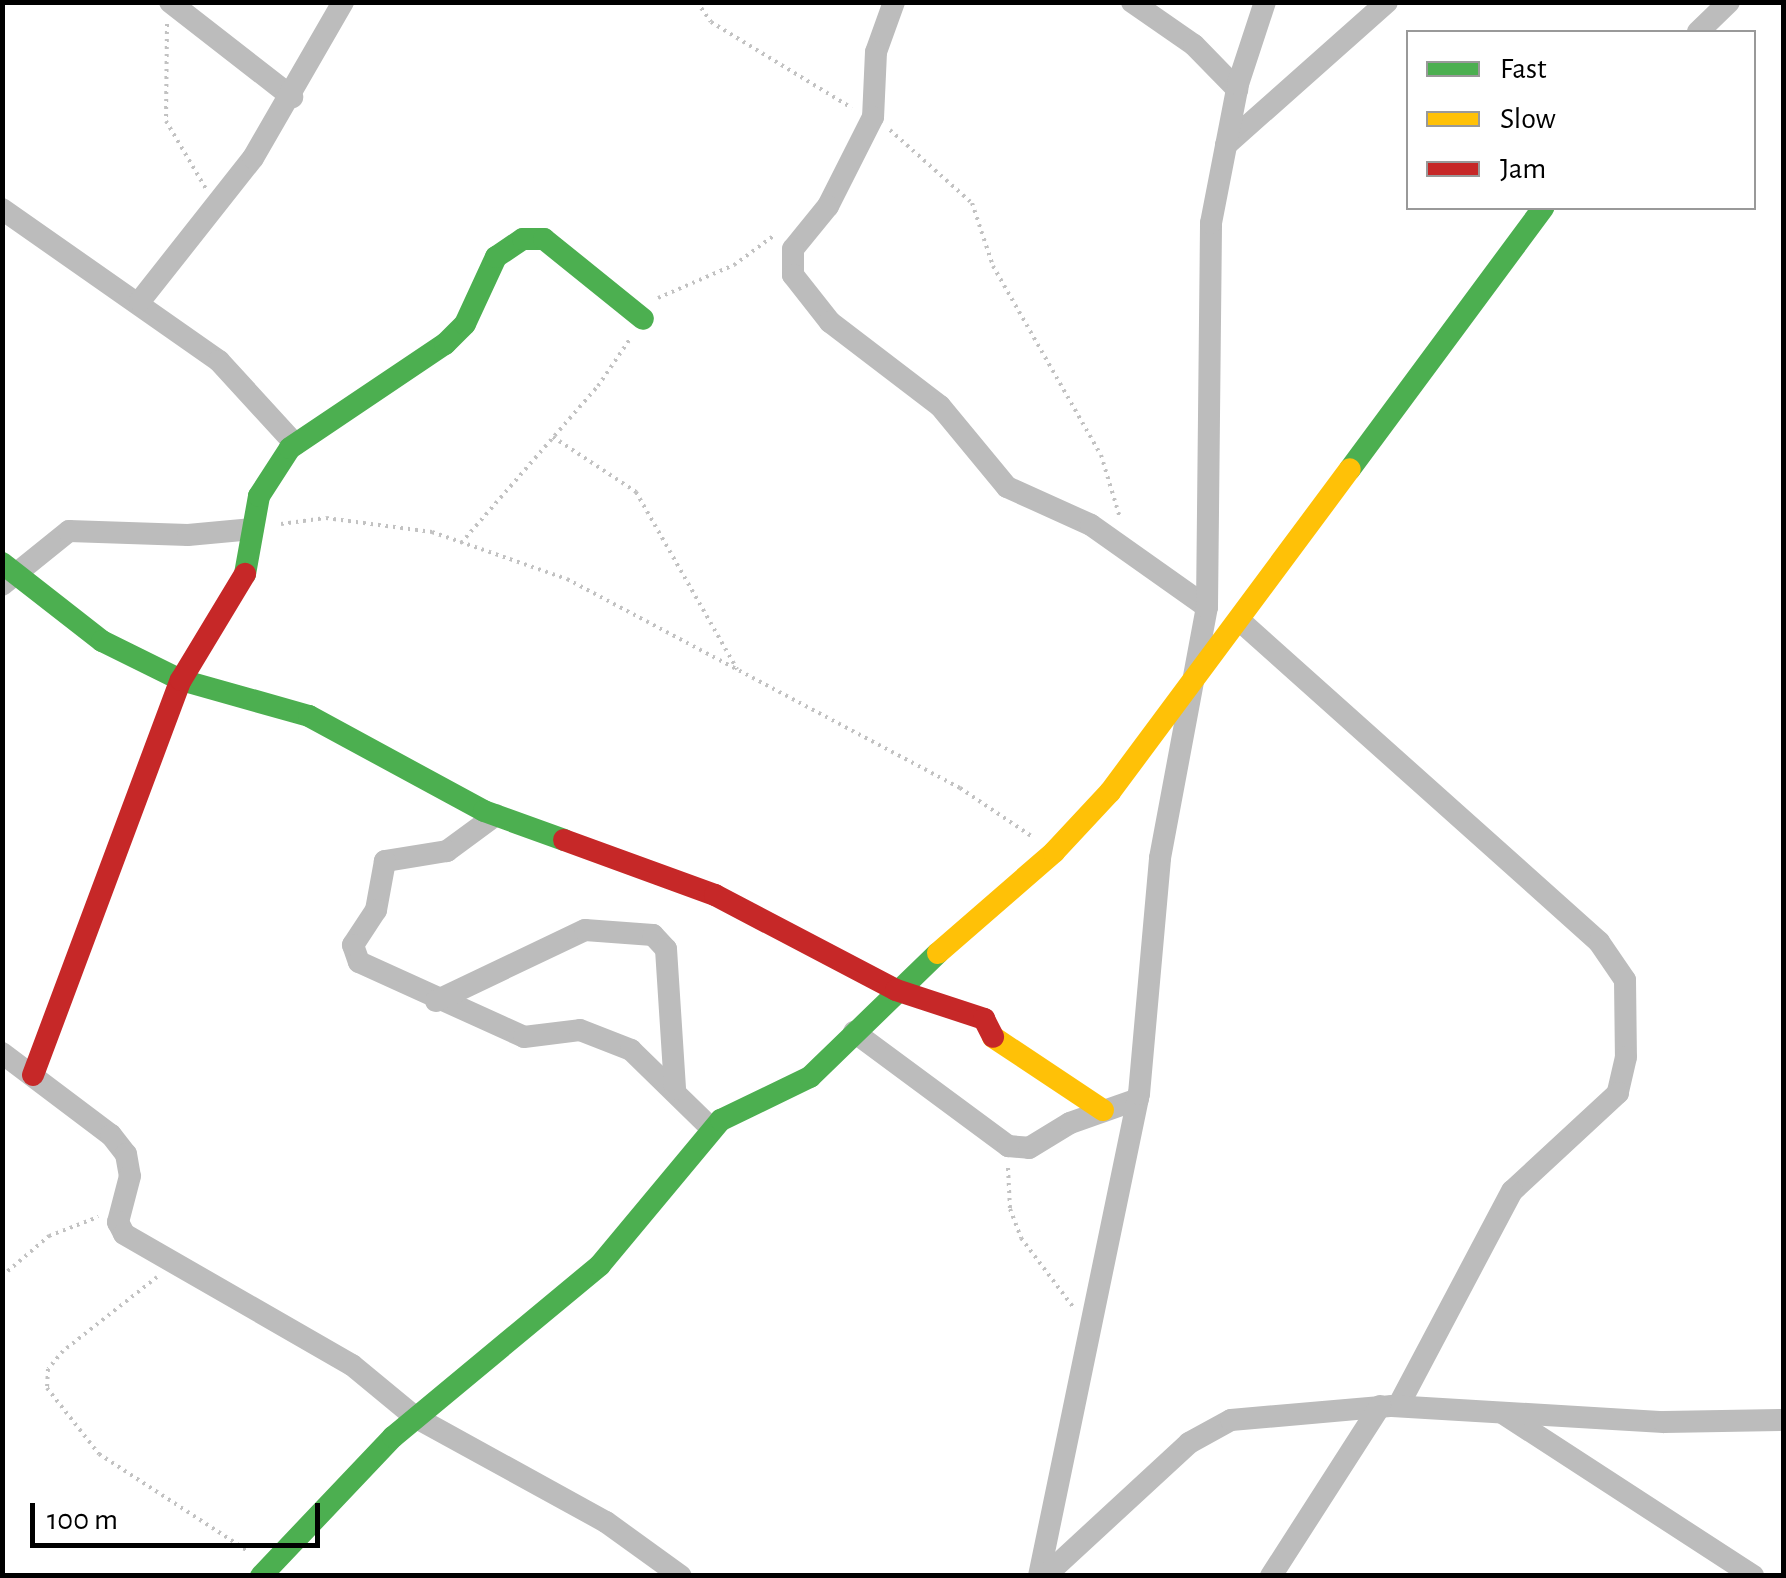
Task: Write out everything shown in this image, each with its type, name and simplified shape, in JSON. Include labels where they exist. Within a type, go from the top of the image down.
[{"type":"street","points":[[140,301],[216,206],[292,97],[343,2]]},
{"type":"street","points":[[894,2],[876,52],[873,117],[828,206],[793,249],[793,275],[804,294],[830,322],[940,406],[1007,487],[1092,526],[1206,607]]},
{"type":"street","points":[[1132,2],[1194,46],[1237,88]]},
{"type":"street","points":[[1226,146],[1387,2]]},
{"type":"street","points":[[1700,30],[1729,2]]},
{"type":"street","points":[[1042,1576],[1064,1432],[1092,1325],[1138,1099],[1160,858],[1186,689],[1206,607],[1211,223],[1237,88],[1263,5]]},
{"type":"street","points":[[169,10],[292,97]]},
{"type":"street","points":[[2,209],[140,301],[219,361],[295,444]]},
{"type":"street","points":[[266,1570],[415,1417],[600,1265],[712,1129],[732,1111],[802,1083],[896,990],[1054,852],[1110,792],[1542,210]]},
{"type":"street","points":[[34,1075],[180,680],[246,572],[259,496],[295,444],[445,344],[464,324],[496,257],[523,239],[544,239],[643,320]]},
{"type":"street","points":[[254,529],[188,535],[70,531],[8,574],[102,641],[180,680],[309,716],[496,815],[738,904],[896,990],[984,1019],[1004,1049],[1103,1110]]},
{"type":"street","points":[[1239,620],[1599,942],[1625,980],[1626,1057],[1618,1093],[1512,1191],[1389,1406],[1270,1576]]},
{"type":"street","points":[[496,815],[447,851],[390,857],[376,910],[354,945],[365,966],[436,1001],[524,1037],[580,1030],[603,1036],[631,1050],[712,1129]]},
{"type":"street","points":[[436,1001],[585,930],[653,935],[666,949],[675,1089]]},
{"type":"street","points":[[854,1032],[1008,1146],[1030,1148],[1103,1110],[1138,1099]]},
{"type":"street","points":[[2,1054],[34,1075],[126,1154],[130,1176],[119,1214],[124,1234],[352,1364],[415,1417],[606,1522],[681,1576]]},
{"type":"street","points":[[1042,1576],[1207,1430],[1268,1415],[1389,1406],[1784,1420]]},
{"type":"street","points":[[1504,1413],[1753,1576]]},
{"type":"path","points":[[697,2],[703,16],[726,32],[824,95],[873,117],[950,177],[972,203],[993,266],[1101,455],[1121,521]]},
{"type":"path","points":[[169,10],[166,121],[216,206]]},
{"type":"path","points":[[462,543],[671,289],[734,264],[780,232]]},
{"type":"path","points":[[553,437],[636,492],[738,669]]},
{"type":"path","points":[[254,529],[326,518],[432,532],[566,578],[960,788],[1054,852]]},
{"type":"path","points":[[1008,1146],[1010,1209],[1021,1238],[1034,1262],[1092,1325]]},
{"type":"path","points":[[2,1276],[78,1220],[119,1214]]},
{"type":"path","points":[[172,1264],[63,1351],[48,1369],[47,1388],[99,1454],[266,1570]]},
{"type":"traffic: fast","points":[[1350,469],[1542,210]]},
{"type":"traffic: fast","points":[[245,574],[259,496],[290,448],[445,344],[465,324],[496,257],[523,239],[544,239],[643,319]]},
{"type":"traffic: fast","points":[[2,563],[102,641],[181,680],[309,716],[484,811],[564,840]]},
{"type":"traffic: fast","points":[[261,1576],[393,1437],[600,1265],[721,1120],[810,1077],[938,953]]},
{"type":"traffic: slow","points":[[938,953],[1054,852],[1110,792],[1350,469]]},
{"type":"traffic: slow","points":[[993,1037],[1103,1110]]},
{"type":"traffic: jam","points":[[33,1075],[181,680],[245,574]]},
{"type":"traffic: jam","points":[[564,840],[715,895],[896,990],[984,1019],[993,1037]]}]
